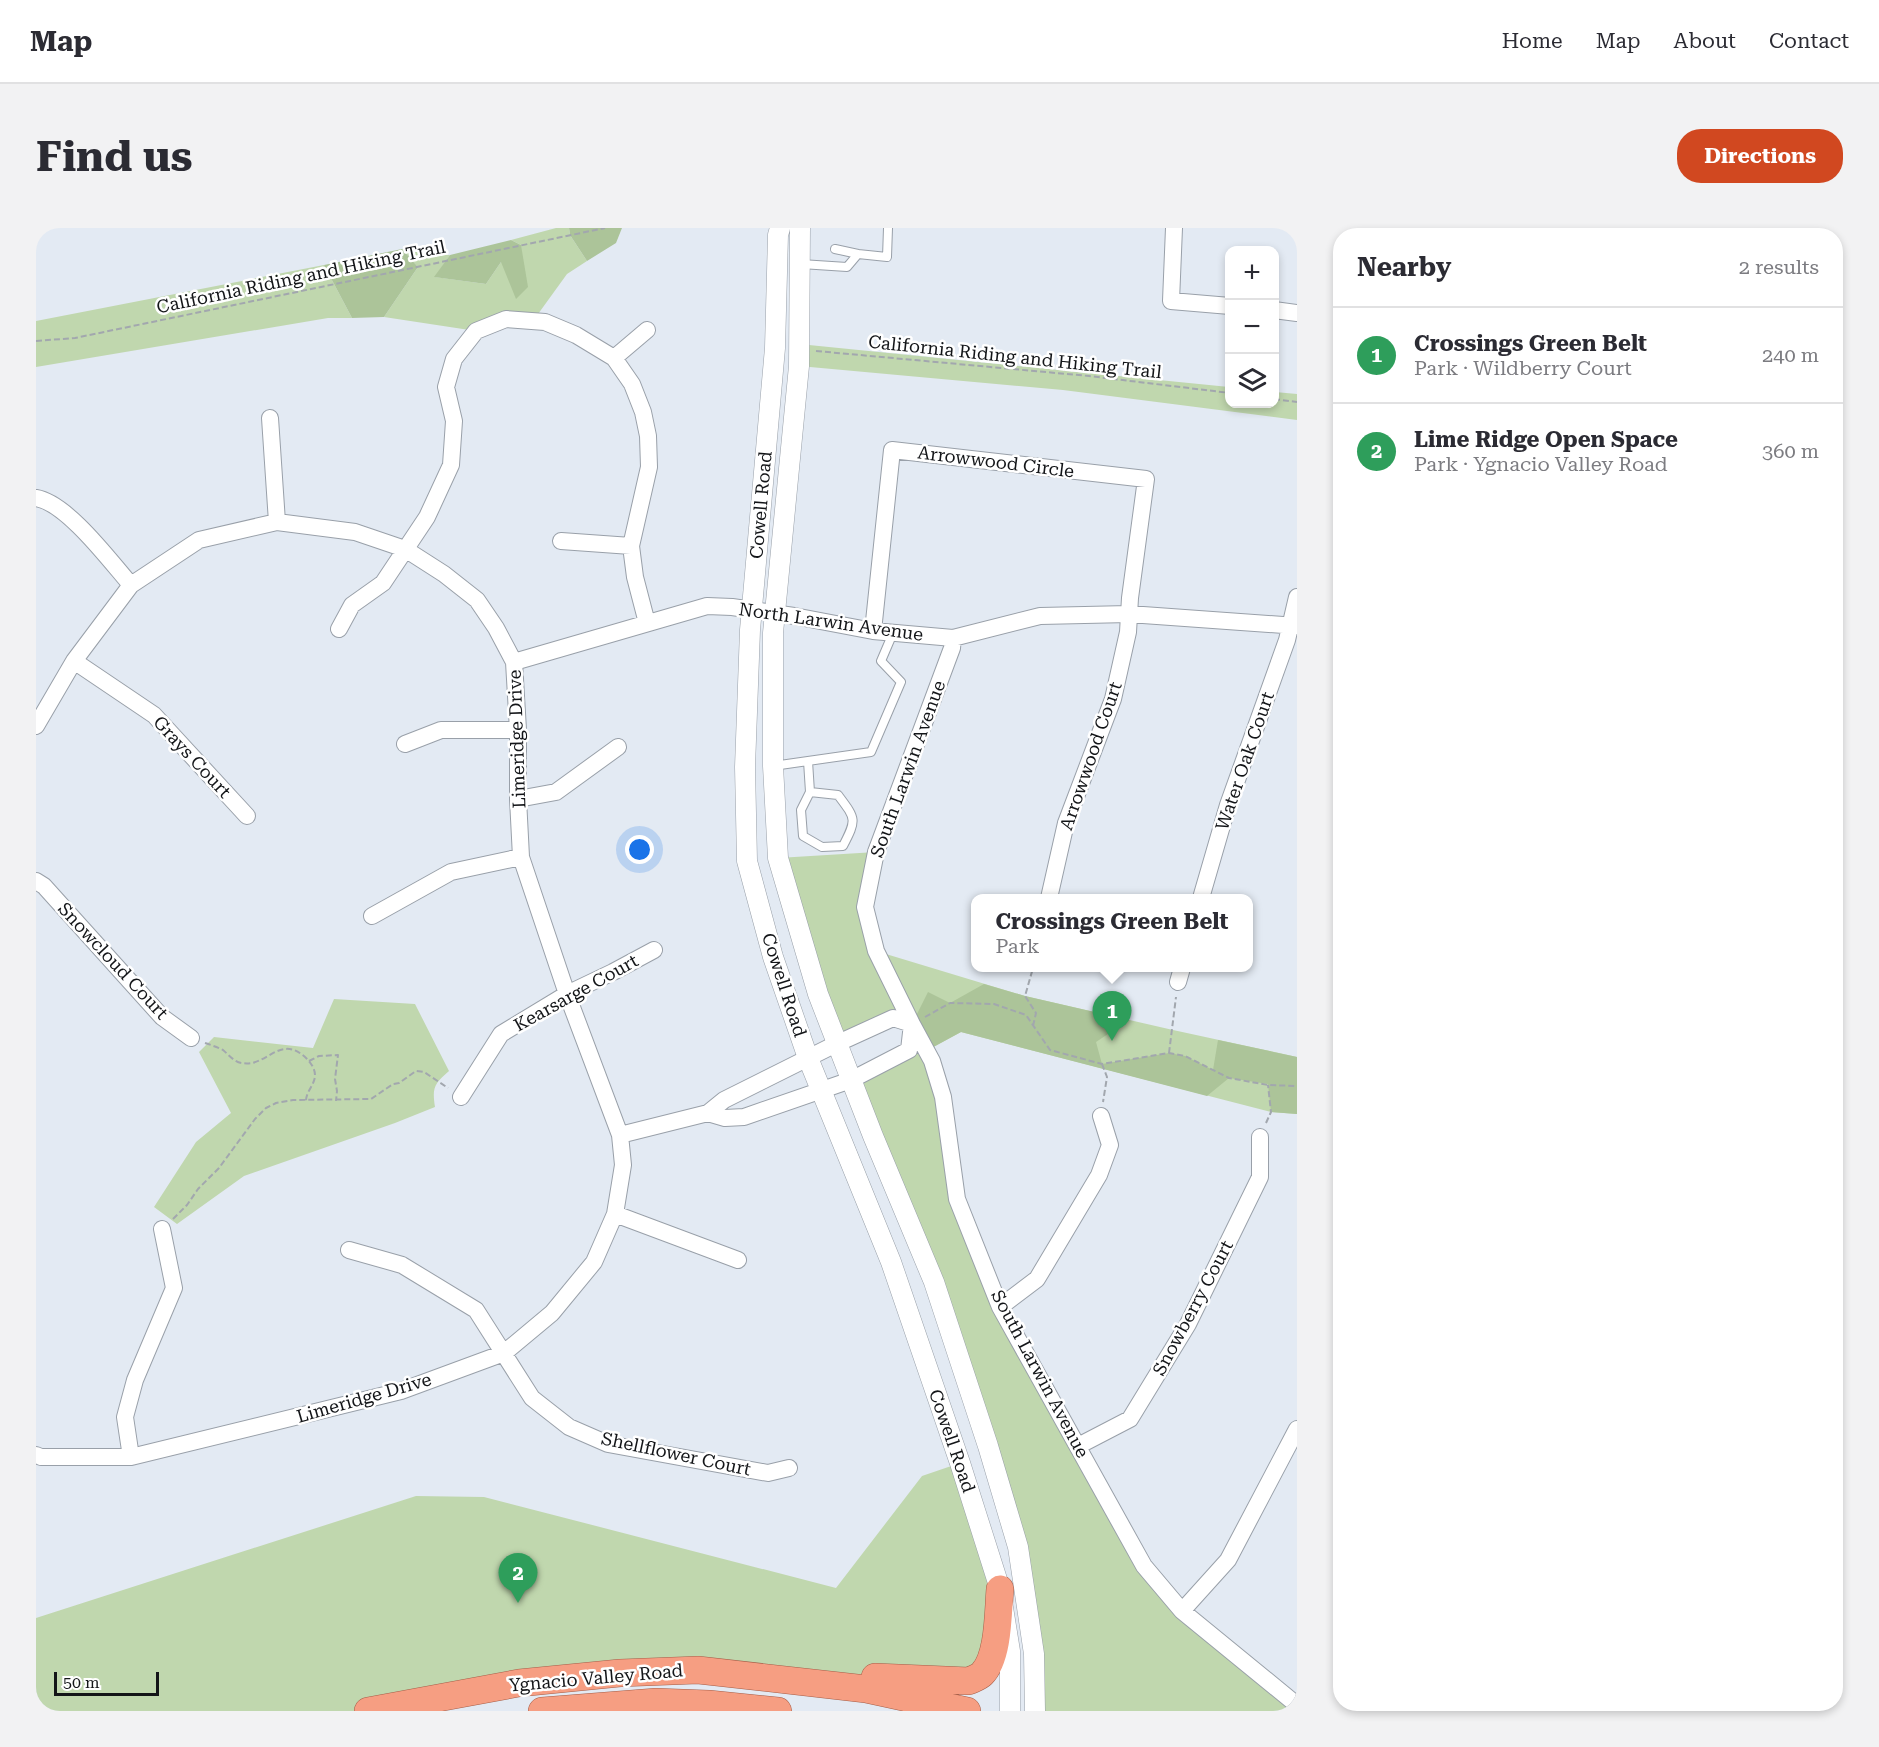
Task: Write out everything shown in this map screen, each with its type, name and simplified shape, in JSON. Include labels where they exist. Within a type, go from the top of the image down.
[{"type":"highway","points":[[698,1670],[745,1665],[906,1679],[969,1681],[981,1674],[989,1664],[995,1644],[1000,1589]]},
{"type":"highway","name":"Ygnacio Valley Road","points":[[368,1711],[519,1683],[620,1673],[698,1670],[866,1689],[967,1711]]},
{"type":"highway","name":"Ygnacio Valley Road","points":[[542,1711],[656,1702],[709,1704],[778,1711]]},
{"type":"street","name":"Cowell Road","points":[[780,228],[775,348],[752,610],[745,767],[747,861],[773,957],[808,1058],[891,1262],[960,1463],[1000,1589],[1010,1651],[1010,1711]]},
{"type":"street","name":"Cowell Road","points":[[800,228],[799,366],[775,613],[772,766],[778,858],[818,994],[836,1044],[934,1282],[988,1446],[1018,1547],[1034,1653],[1035,1711]]},
{"type":"street","points":[[1174,228],[1171,300],[1225,305]]},
{"type":"street","points":[[1279,311],[1297,313]]},
{"type":"street","points":[[339,629],[352,605],[382,583],[427,517],[451,465],[453,421],[446,387],[454,358],[476,332],[506,319],[545,322],[576,335],[614,358],[632,384],[643,412],[648,436],[649,467],[631,546],[635,577],[647,623]]},
{"type":"street","points":[[614,358],[647,330]]},
{"type":"street","points":[[270,418],[277,522]]},
{"type":"street","name":"Arrowwood Circle","points":[[873,632],[892,450],[1146,479],[1129,614]]},
{"type":"street","points":[[36,498],[43,499],[74,520],[131,585]]},
{"type":"street","name":"Limeridge Drive","points":[[36,726],[74,661],[131,585],[199,540],[277,522],[355,532],[405,549],[444,574],[477,600],[496,628],[514,662],[521,857],[567,994],[620,1135],[623,1165],[615,1214],[594,1262],[552,1313],[504,1353],[401,1391],[131,1457],[41,1457],[36,1455]]},
{"type":"street","points":[[561,541],[631,546]]},
{"type":"street","name":"Water Oak Court","points":[[1202,894],[1228,805],[1294,626],[1297,597]]},
{"type":"street","name":"North Larwin Avenue","points":[[514,662],[707,606],[775,613],[873,632],[953,638],[1040,616],[1129,614],[1294,626]]},
{"type":"street","name":"Arrowwood Court","points":[[1050,894],[1066,823],[1113,699],[1128,632],[1129,614]]},
{"type":"street","name":"South Larwin Avenue","points":[[953,638],[952,648],[876,852],[866,907],[876,951],[932,1061],[943,1096],[957,1199],[1000,1307],[1144,1566],[1182,1611],[1297,1705]]},
{"type":"street","name":"Grays Court","points":[[74,661],[154,715],[247,816]]},
{"type":"street","points":[[405,744],[441,730],[518,730]]},
{"type":"street","points":[[518,800],[556,792],[618,747]]},
{"type":"street","points":[[372,916],[451,872],[521,857]]},
{"type":"street","name":"Snowcloud Court","points":[[36,881],[44,886],[162,1017],[191,1038]]},
{"type":"street","name":"Kearsarge Court","points":[[461,1097],[501,1034],[567,994],[654,950]]},
{"type":"street","points":[[620,1135],[708,1113],[724,1100],[893,1018],[912,1024],[909,1050],[851,1080],[744,1117],[725,1118],[708,1113]]},
{"type":"street","points":[[1000,1307],[1037,1279],[1099,1175],[1110,1144],[1101,1116]]},
{"type":"street","name":"Snowberry Court","points":[[1078,1446],[1131,1419],[1188,1324],[1260,1178],[1260,1137]]},
{"type":"street","points":[[615,1214],[738,1260]]},
{"type":"street","points":[[131,1457],[125,1417],[135,1380],[174,1288],[162,1229]]},
{"type":"street","name":"Shellflower Court","points":[[349,1250],[402,1265],[476,1310],[532,1398],[570,1427],[608,1444],[768,1473],[789,1468]]},
{"type":"street","points":[[1182,1611],[1228,1560],[1297,1429]]},
{"type":"lane","points":[[835,249],[887,257],[888,228]]},
{"type":"lane","points":[[800,264],[847,267],[858,254]]},
{"type":"lane","points":[[772,766],[871,752],[901,682],[881,661],[893,633]]},
{"type":"lane","points":[[808,761],[810,792],[801,810],[803,836],[822,847],[843,846],[853,826],[853,814],[838,795],[810,792]]},
{"type":"path","name":"California Riding and Hiking Trail","points":[[36,341],[75,338],[605,228]]},
{"type":"path","name":"California Riding and Hiking Trail","points":[[798,349],[1089,376],[1225,392]]},
{"type":"path","points":[[1279,400],[1297,402]]},
{"type":"path","points":[[1032,972],[1024,996],[1036,1013],[1033,1026]]},
{"type":"path","points":[[1169,1053],[1180,975]]},
{"type":"path","points":[[912,1024],[950,1004],[994,1004],[1026,1016],[1050,1050],[1102,1064],[1169,1053],[1185,1056],[1229,1078],[1297,1086]]},
{"type":"path","points":[[191,1038],[217,1047],[242,1063],[250,1063],[285,1048],[299,1052],[309,1061],[315,1072],[306,1101]]},
{"type":"path","points":[[309,1061],[319,1056],[338,1055],[335,1079],[336,1101]]},
{"type":"path","points":[[1101,1116],[1107,1077],[1102,1064]]},
{"type":"path","points":[[162,1229],[187,1205],[198,1189],[219,1168],[255,1119],[266,1108],[284,1102],[372,1099],[393,1084],[406,1080],[416,1071],[424,1072],[461,1097]]},
{"type":"path","points":[[1260,1137],[1271,1112],[1268,1084]]},
{"type":"green space","points":[[556,228],[569,228],[570,235],[587,261],[567,274],[533,321],[476,331],[384,317],[418,267],[402,249],[431,255],[450,255],[435,277],[486,284],[501,262],[521,245],[511,240]]},
{"type":"green space","points":[[569,228],[622,228],[616,243],[587,261],[570,235]]},
{"type":"green space","points":[[511,240],[521,245],[528,287],[516,299],[501,262],[486,284],[434,277],[450,255]]},
{"type":"green space","points":[[402,249],[418,267],[384,317],[352,318],[324,265]]},
{"type":"green space","points":[[324,265],[352,318],[328,318],[36,367],[36,321]]},
{"type":"green space","points":[[799,344],[1225,387],[1225,408],[1279,408],[1279,392],[1297,394],[1297,420],[1063,390],[799,366]]},
{"type":"green space","points":[[876,852],[865,907],[876,951],[1025,996],[1297,1057],[1297,1114],[1271,1112],[961,1032],[926,1051],[957,1199],[1000,1307],[1144,1566],[1297,1711],[1035,1711],[1034,1653],[988,1446],[851,1080],[909,1050],[911,1025],[893,1018],[836,1044],[778,858]]},
{"type":"green space","points":[[984,984],[1129,1020],[1096,1042],[1102,1064],[1169,1053],[1185,1056],[1213,1070],[1218,1040],[1297,1057],[1297,1114],[1271,1112],[1268,1084],[1229,1078],[1207,1096],[961,1032],[926,1051],[912,1024],[928,992],[950,1003]]},
{"type":"green space","points":[[334,999],[415,1004],[449,1071],[435,1087],[435,1107],[244,1176],[177,1224],[154,1207],[196,1142],[231,1113],[199,1052],[214,1037],[313,1048]]},
{"type":"green space","points":[[960,1463],[1000,1589],[989,1664],[906,1679],[745,1665],[368,1711],[36,1711],[36,1618],[416,1496],[484,1497],[836,1588],[922,1476]]},
{"type":"place","name":"Crossings Green Belt","points":[[1112,1041]]},
{"type":"place","name":"Lime Ridge Open Space","points":[[518,1603]]}]
